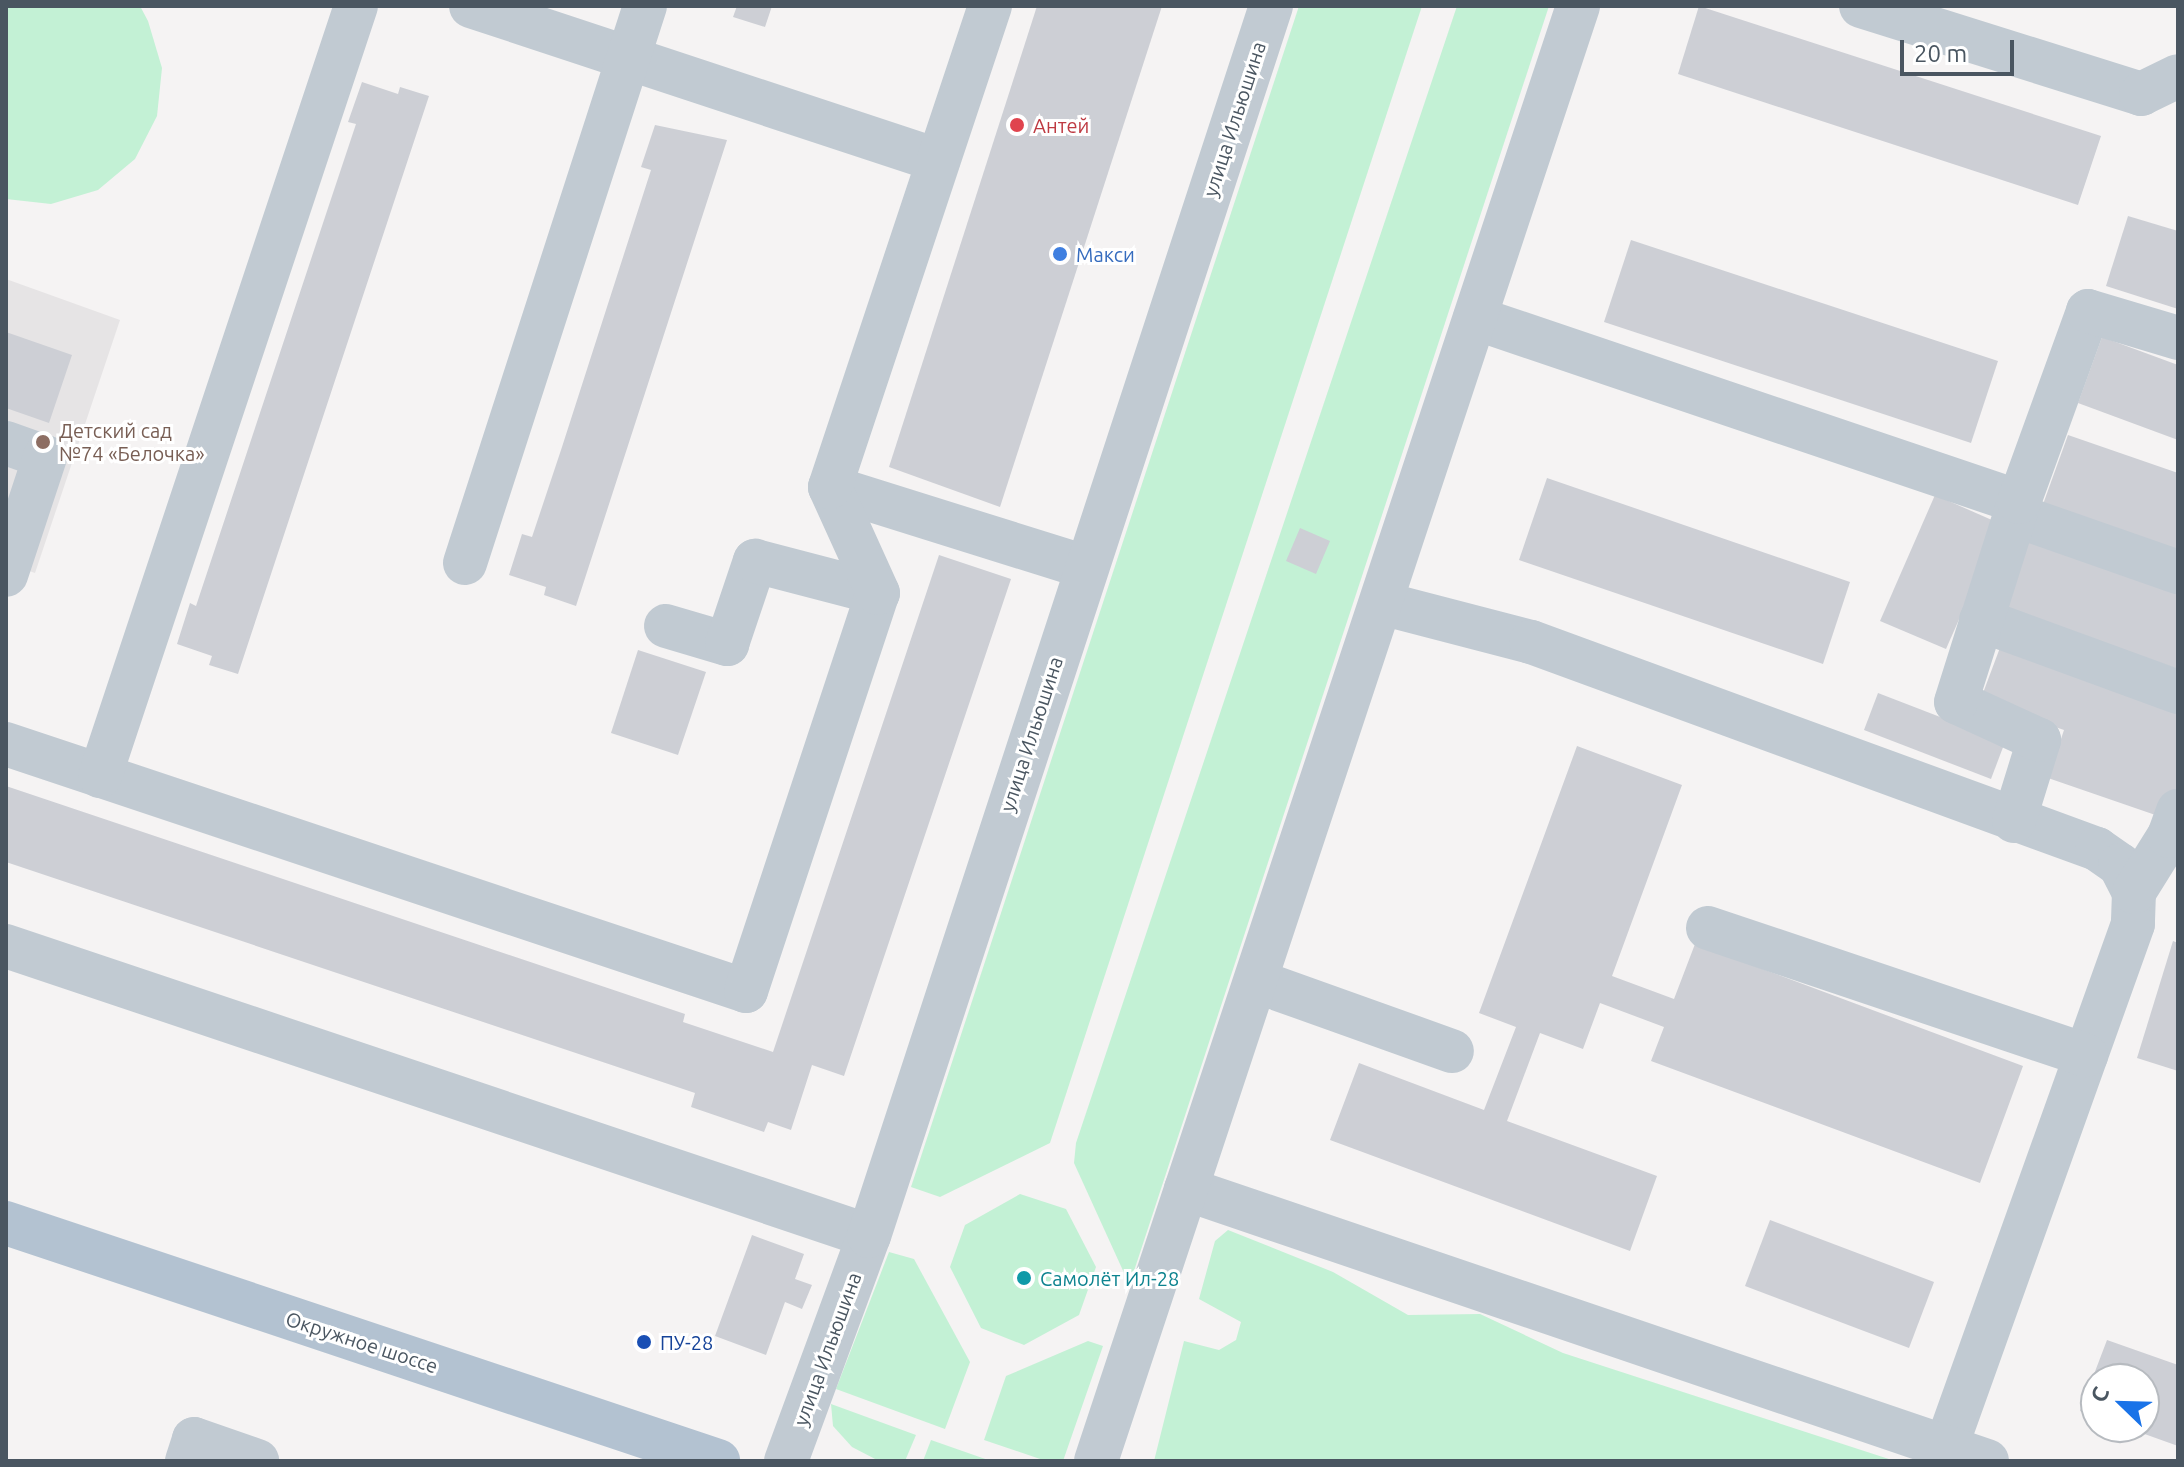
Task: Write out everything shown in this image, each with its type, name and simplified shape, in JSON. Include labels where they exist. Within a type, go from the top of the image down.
[{"type":"main road","name":"Окружное шоссе","points":[[6,1223],[718,1461]]},
{"type":"street","points":[[100,776],[356,6]]},
{"type":"street","points":[[471,6],[938,160]]},
{"type":"street","points":[[465,563],[645,6]]},
{"type":"street","points":[[6,744],[746,991],[878,593],[830,487],[990,6]]},
{"type":"street","name":"улица Ильюшина","points":[[786,1461],[869,1236],[1085,567],[1271,6]]},
{"type":"street","points":[[1096,1461],[1578,6]]},
{"type":"street","points":[[1861,6],[2141,94],[2178,76]]},
{"type":"street","points":[[2014,821],[2039,740],[1956,702],[2017,508],[2088,311],[2178,338]]},
{"type":"street","points":[[1475,318],[2017,508],[2178,572]]},
{"type":"street","points":[[6,443],[45,457],[6,575]]},
{"type":"street","points":[[830,487],[1085,567]]},
{"type":"street","points":[[666,626],[727,644],[755,561],[878,593]]},
{"type":"street","points":[[1381,603],[1531,642],[2097,849],[2120,865],[2134,892],[2133,924],[1946,1447]]},
{"type":"street","points":[[1981,620],[2178,692]]},
{"type":"street","points":[[2134,892],[2169,836],[2178,811]]},
{"type":"street","points":[[1708,928],[2086,1055]]},
{"type":"street","points":[[6,946],[869,1236]]},
{"type":"street","points":[[1256,981],[1452,1051]]},
{"type":"street","points":[[1186,1189],[1987,1461]]},
{"type":"street","points":[[187,1461],[194,1439],[257,1461]]},
{"type":"shaded area","name":"Детский сад №74 «Белочка»","points":[[6,279],[120,320],[35,573],[6,563]]},
{"type":"green space","points":[[6,6],[140,6],[148,21],[162,68],[157,116],[135,159],[98,190],[51,204],[6,199]]},
{"type":"green space","points":[[1299,6],[1422,6],[1050,1143],[940,1197],[911,1187]]},
{"type":"green space","points":[[1457,6],[1549,6],[1134,1271],[1125,1275],[1074,1163],[1076,1143]]},
{"type":"green space","points":[[1020,1194],[1066,1209],[1096,1267],[1079,1315],[1024,1345],[981,1328],[950,1267],[965,1225]]},
{"type":"green space","points":[[1228,1230],[1333,1272],[1408,1315],[1480,1314],[1563,1353],[1895,1461],[1154,1461],[1184,1341],[1219,1350],[1236,1340],[1241,1322],[1199,1299],[1215,1241]]},
{"type":"green space","points":[[889,1252],[914,1259],[970,1362],[945,1429],[836,1389]]},
{"type":"green space","points":[[1088,1341],[1103,1346],[1063,1461],[1046,1461],[984,1440],[1006,1376]]},
{"type":"green space","points":[[831,1404],[916,1435],[905,1461],[879,1461],[852,1447],[833,1426]]},
{"type":"green space","points":[[931,1440],[991,1461],[923,1461]]},
{"type":"building","points":[[737,6],[772,6],[765,27],[733,17]]},
{"type":"building","points":[[1037,6],[1162,6],[1000,507],[889,467]]},
{"type":"building","points":[[1699,6],[2101,136],[2078,205],[1678,74]]},
{"type":"building","points":[[362,82],[398,94],[400,87],[429,96],[238,674],[209,665],[212,656],[177,644],[190,603],[196,606],[356,124],[348,122]]},
{"type":"building","points":[[655,125],[727,140],[576,606],[544,595],[546,587],[509,575],[522,534],[532,537],[562,447],[651,170],[641,167]]},
{"type":"building","points":[[2128,216],[2178,231],[2178,309],[2106,286]]},
{"type":"building","points":[[1631,240],[1998,361],[1971,443],[1604,322]]},
{"type":"building","points":[[6,332],[72,355],[49,423],[6,408]]},
{"type":"building","points":[[2102,337],[2178,365],[2178,440],[2078,403]]},
{"type":"building","points":[[2068,435],[2178,473],[2178,554],[2042,507]]},
{"type":"building","points":[[1547,478],[1850,582],[1823,664],[1519,560]]},
{"type":"building","points":[[1935,495],[2001,524],[1946,649],[1880,621]]},
{"type":"building","points":[[1300,528],[1330,541],[1316,574],[1286,561]]},
{"type":"building","points":[[2031,532],[2178,584],[2178,669],[2003,609]]},
{"type":"building","points":[[939,555],[1011,579],[844,1076],[812,1065],[791,1130],[768,1122],[764,1132],[691,1107],[695,1093],[6,862],[6,786],[685,1014],[683,1022],[773,1052]]},
{"type":"building","points":[[2001,645],[2178,707],[2178,787],[2167,819],[2048,778],[2064,730],[1980,701]]},
{"type":"building","points":[[638,650],[706,672],[678,755],[611,733]]},
{"type":"building","points":[[1878,693],[2005,742],[1991,779],[1864,730]]},
{"type":"building","points":[[1577,746],[1682,785],[1612,976],[1674,999],[1695,944],[2023,1066],[1980,1183],[1651,1061],[1664,1027],[1600,1003],[1583,1049],[1540,1033],[1507,1121],[1657,1176],[1630,1251],[1330,1140],[1359,1063],[1484,1110],[1516,1027],[1479,1013]]},
{"type":"building","points":[[2173,941],[2178,943],[2178,1071],[2137,1058]]},
{"type":"building","points":[[1770,1220],[1934,1282],[1909,1348],[1745,1286]]},
{"type":"building","points":[[752,1235],[804,1254],[795,1279],[812,1285],[802,1309],[785,1302],[766,1355],[715,1336]]},
{"type":"building","points":[[2107,1340],[2178,1365],[2178,1446],[2160,1440],[2160,1363],[2098,1363]]},
{"type":"place","name":"Антей","points":[[1017,125]]},
{"type":"place","name":"Макси","points":[[1060,254]]},
{"type":"place","name":"Детский сад №74 «Белочка»","points":[[43,442]]},
{"type":"place","name":"Самолёт Ил-28","points":[[1024,1278]]},
{"type":"place","name":"ПУ-28","points":[[644,1342]]}]
